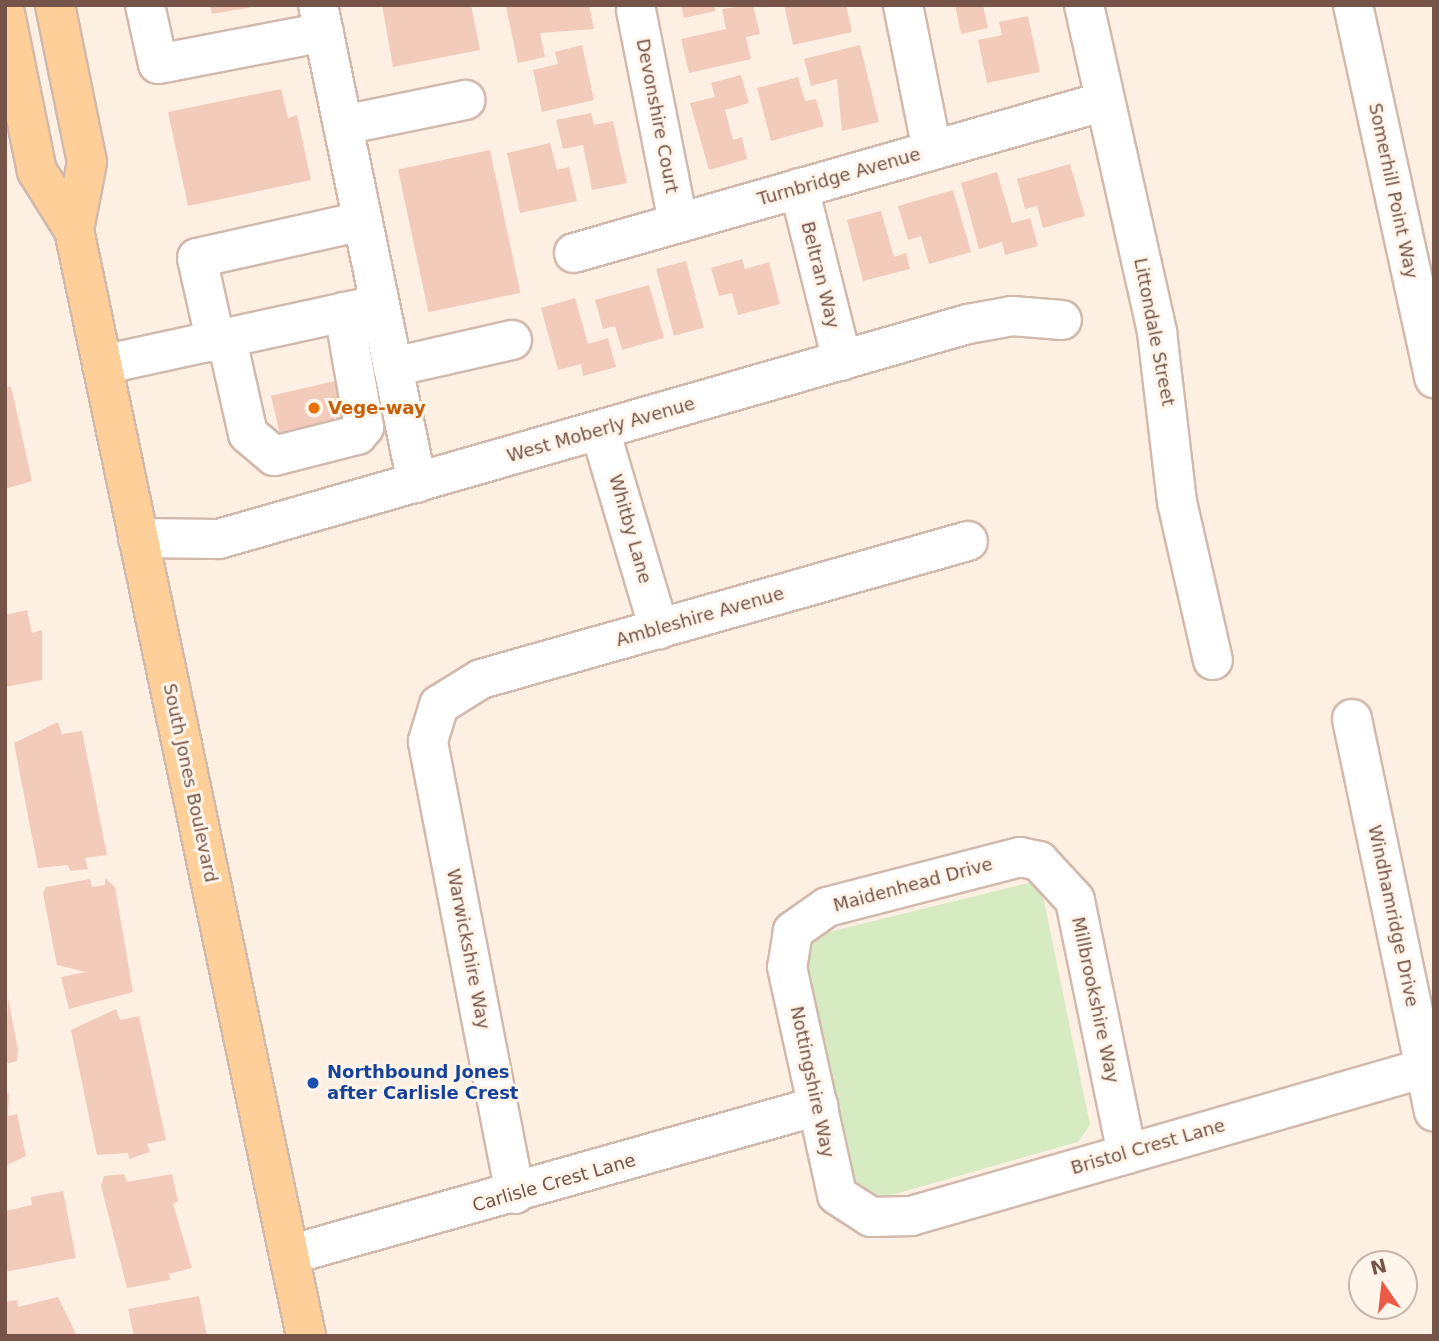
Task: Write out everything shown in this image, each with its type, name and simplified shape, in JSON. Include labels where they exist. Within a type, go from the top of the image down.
[{"type":"main road","name":"South Jones Boulevard","points":[[55,5],[87,162],[74,230]]},
{"type":"main road","name":"South Jones Boulevard","points":[[5,13],[37,171],[74,230],[306,1336]]},
{"type":"street","points":[[145,5],[158,64],[321,19],[363,221],[364,426],[357,435],[274,456],[248,435],[197,258],[363,221]]},
{"type":"street","points":[[903,5],[932,150]]},
{"type":"street","name":"Littondale Street","points":[[1084,5],[1157,332],[1177,502],[1213,660]]},
{"type":"street","name":"Somerhill Point Way","points":[[1353,5],[1434,378]]},
{"type":"street","name":"Devonshire Court","points":[[636,10],[678,223]]},
{"type":"street","points":[[343,125],[465,100]]},
{"type":"street","name":"Turnbridge Avenue","points":[[574,253],[1105,100]]},
{"type":"street","name":"Beltran Way","points":[[799,188],[842,361]]},
{"type":"street","points":[[102,365],[362,308]]},
{"type":"street","points":[[362,308],[393,367],[416,483]]},
{"type":"street","name":"West Moberly Avenue","points":[[138,538],[219,539],[842,361],[1012,316],[1062,320]]},
{"type":"street","points":[[393,367],[512,340]]},
{"type":"street","name":"Whitby Lane","points":[[600,430],[659,629]]},
{"type":"street","name":"Ambleshire Avenue","points":[[439,705],[481,679],[968,541]]},
{"type":"street","name":"Warwickshire Way","points":[[439,705],[428,741],[515,1194]]},
{"type":"street","name":"Windhamridge Drive","points":[[1352,719],[1434,1112]]},
{"type":"street","name":"Maidenhead Drive","points":[[793,931],[827,907],[1020,857],[1038,861]]},
{"type":"street","name":"Millbrookshire Way","points":[[1038,861],[1075,900],[1127,1154]]},
{"type":"street","name":"Nottingshire Way","points":[[793,931],[787,967],[837,1195],[871,1216]]},
{"type":"street","name":"Bristol Crest Lane","points":[[871,1216],[911,1216],[1425,1068]]},
{"type":"street","name":"Carlisle Crest Lane","points":[[289,1255],[515,1194],[818,1106]]},
{"type":"green space","points":[[1032,882],[1043,896],[1090,1125],[1078,1142],[888,1196],[865,1194],[852,1181],[806,966],[808,944],[824,933]]},
{"type":"building","points":[[210,5],[252,5],[252,7],[212,14]]},
{"type":"building","points":[[382,5],[471,5],[480,50],[393,67]]},
{"type":"building","points":[[589,5],[594,29],[540,33],[545,57],[518,63],[506,7]]},
{"type":"building","points":[[681,5],[714,5],[716,11],[684,18]]},
{"type":"building","points":[[753,5],[760,34],[746,37],[751,59],[689,73],[681,39],[726,29],[722,9]]},
{"type":"building","points":[[784,5],[846,5],[852,32],[793,45]]},
{"type":"building","points":[[955,5],[983,5],[988,28],[961,34]]},
{"type":"building","points":[[1028,16],[1040,72],[987,83],[978,40],[1002,35],[999,22]]},
{"type":"building","points":[[582,45],[594,100],[542,112],[533,70],[558,64],[555,52]]},
{"type":"building","points":[[860,45],[879,122],[842,131],[837,79],[811,86],[804,59]]},
{"type":"building","points":[[741,75],[749,103],[725,110],[733,140],[742,137],[747,159],[709,170],[690,103],[715,97],[711,83]]},
{"type":"building","points":[[798,77],[805,101],[816,99],[824,126],[771,141],[757,88]]},
{"type":"building","points":[[281,89],[288,118],[297,115],[311,180],[188,206],[168,112]]},
{"type":"building","points":[[591,113],[594,125],[613,121],[627,183],[592,190],[583,145],[563,149],[556,120]]},
{"type":"building","points":[[550,143],[557,170],[569,167],[577,201],[520,213],[507,153]]},
{"type":"building","points":[[490,150],[520,293],[428,312],[398,170]]},
{"type":"building","points":[[1070,164],[1085,216],[1043,228],[1037,206],[1025,209],[1017,179]]},
{"type":"building","points":[[997,172],[1012,223],[1030,218],[1038,246],[1005,255],[1002,242],[979,249],[961,183]]},
{"type":"building","points":[[953,190],[971,252],[929,264],[921,236],[908,240],[898,206]]},
{"type":"building","points":[[881,211],[894,257],[906,253],[910,269],[863,281],[847,220]]},
{"type":"building","points":[[742,259],[745,269],[769,262],[780,304],[738,315],[732,293],[719,296],[711,268]]},
{"type":"building","points":[[686,261],[704,328],[674,336],[656,269]]},
{"type":"building","points":[[649,285],[664,338],[622,350],[615,326],[603,329],[595,300]]},
{"type":"building","points":[[575,298],[588,344],[608,338],[616,367],[583,376],[581,364],[558,370],[541,308]]},
{"type":"building","name":"Vege-way","points":[[348,378],[359,425],[282,443],[271,396]]},
{"type":"building","points":[[11,386],[32,481],[5,489],[5,388]]},
{"type":"building","points":[[27,610],[32,633],[42,630],[42,680],[5,687],[5,615]]},
{"type":"building","points":[[58,722],[62,734],[82,731],[107,855],[85,858],[88,869],[70,871],[68,865],[38,868],[14,743]]},
{"type":"building","points":[[105,878],[115,887],[133,992],[69,1009],[61,977],[86,972],[57,965],[43,893],[46,887],[90,879],[92,887],[105,885]]},
{"type":"building","points":[[8,997],[18,1050],[17,1061],[5,1064]]},
{"type":"building","points":[[116,1009],[120,1020],[139,1016],[166,1140],[147,1144],[150,1152],[129,1159],[128,1153],[97,1155],[71,1030]]},
{"type":"building","points":[[9,1093],[8,1116],[17,1114],[26,1156],[5,1166],[5,1094]]},
{"type":"building","points":[[124,1174],[127,1182],[172,1174],[178,1201],[173,1204],[192,1268],[169,1274],[170,1280],[127,1288],[101,1186],[104,1176]]},
{"type":"building","points":[[63,1191],[76,1258],[5,1272],[5,1211],[32,1205],[31,1197]]},
{"type":"building","points":[[199,1296],[207,1336],[134,1336],[128,1309]]},
{"type":"building","points":[[58,1297],[77,1336],[5,1336],[5,1302],[17,1300],[18,1307]]},
{"type":"place","name":"Vege-way","points":[[314,408]]},
{"type":"place","name":"Northbound Jones after Carlisle Crest","points":[[313,1083]]}]
